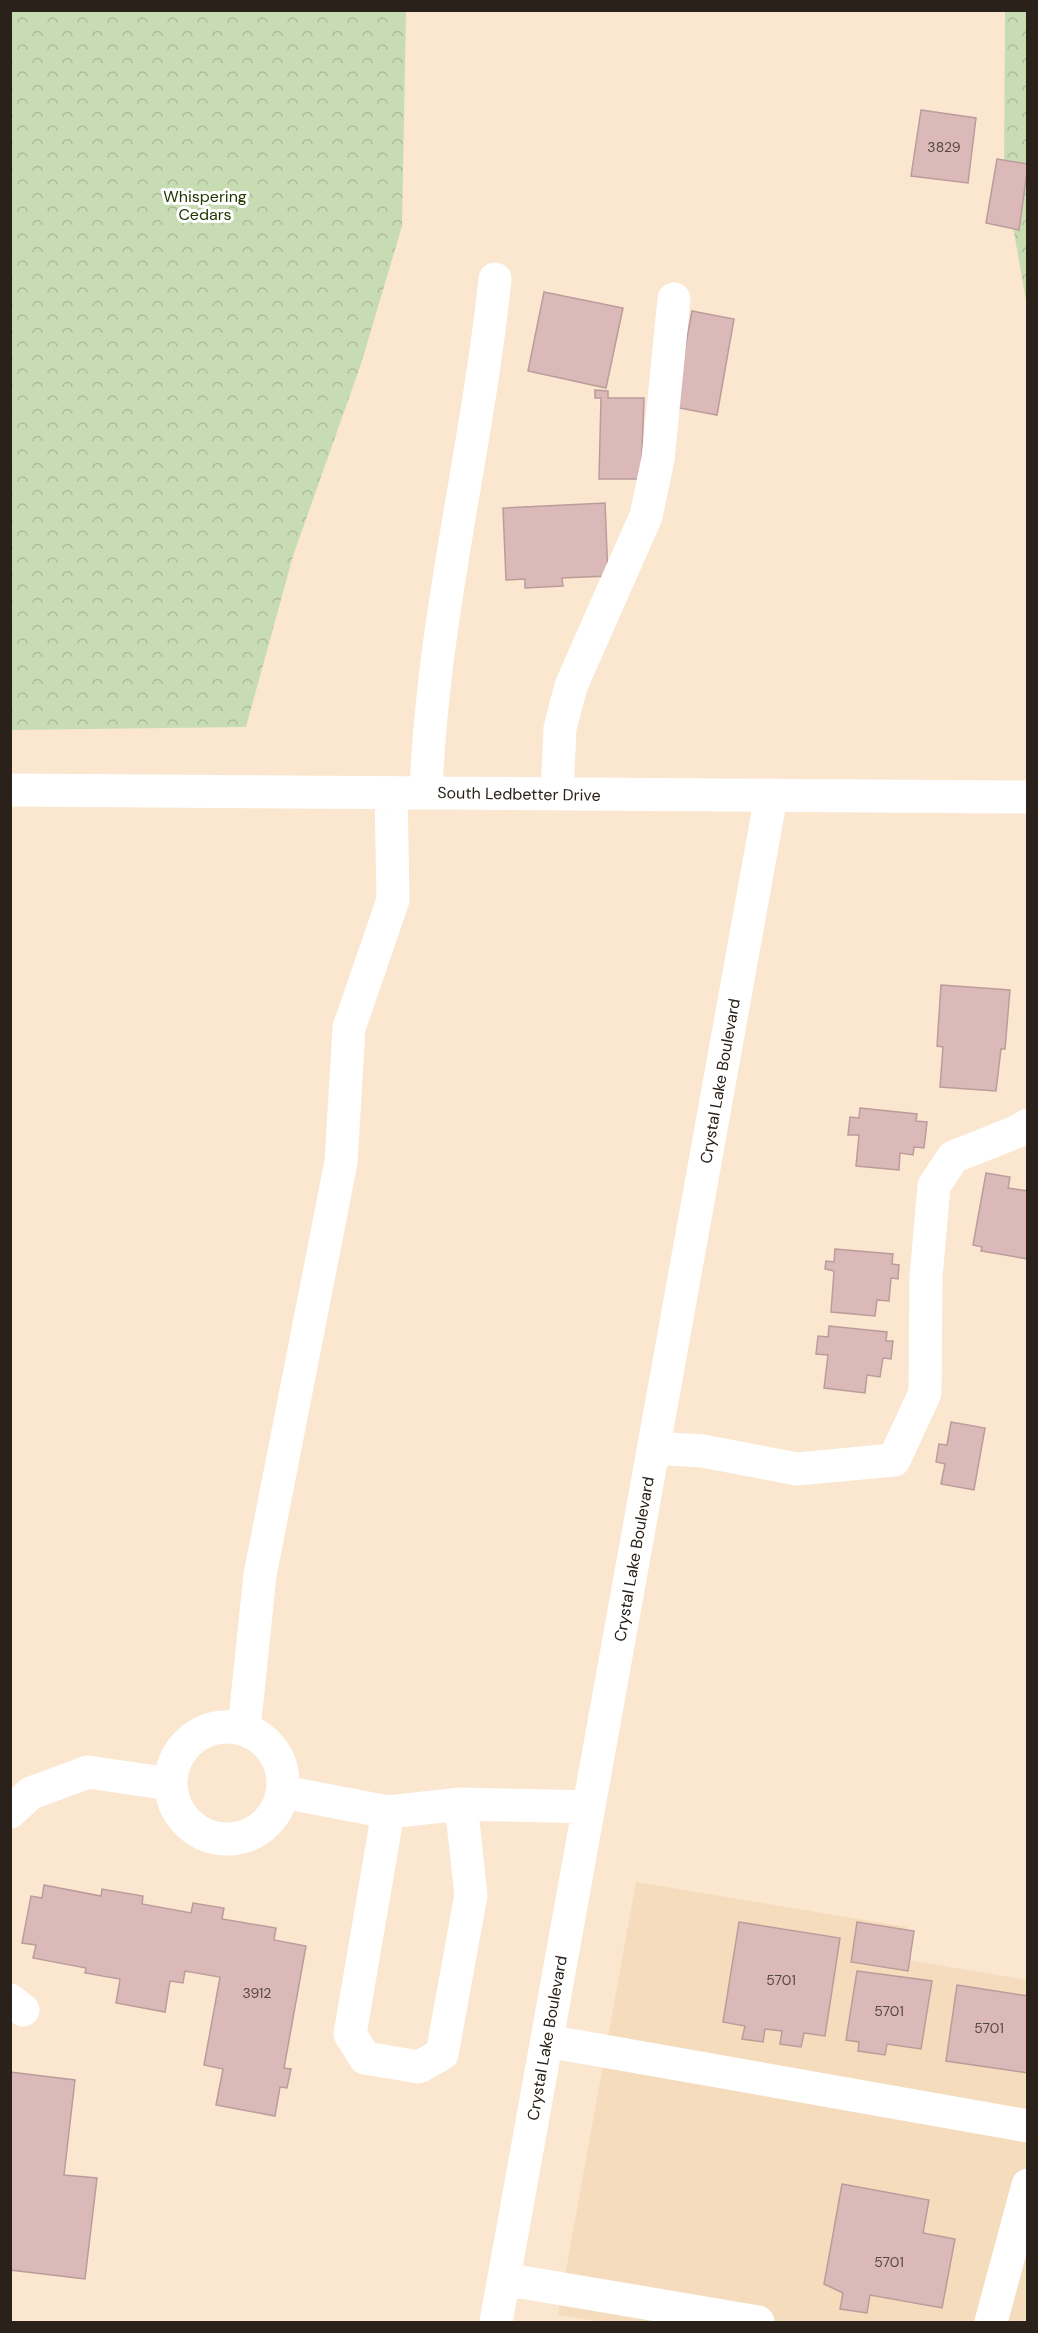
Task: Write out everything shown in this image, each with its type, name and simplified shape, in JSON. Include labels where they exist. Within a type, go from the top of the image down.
[{"type":"street","points":[[426,793],[428,722],[455,530],[488,352],[495,279]]},
{"type":"street","points":[[557,794],[560,728],[571,686],[646,516],[658,459],[674,299]]},
{"type":"street","name":"South Ledbetter Drive","points":[[10,790],[1028,797]]},
{"type":"street","points":[[244,1729],[260,1575],[341,1162],[349,1028],[393,900],[391,793]]},
{"type":"street","name":"Crystal Lake Boulevard","points":[[496,2322],[771,796]]},
{"type":"street","points":[[654,1448],[704,1451],[797,1469],[894,1460],[925,1393],[926,1277],[934,1186],[952,1157],[1028,1125]]},
{"type":"street","points":[[218,1728],[244,1729],[258,1736],[270,1747],[278,1760],[283,1792],[277,1809],[266,1824],[250,1835],[223,1840],[213,1839],[196,1831],[182,1819],[173,1803],[170,1784],[173,1766],[181,1750],[193,1738],[218,1728]]},
{"type":"street","points":[[10,1812],[31,1793],[88,1772],[170,1784]]},
{"type":"street","points":[[283,1792],[388,1812],[461,1804],[589,1807]]},
{"type":"street","points":[[388,1812],[350,2034],[365,2058],[419,2067],[442,2054],[471,1895],[461,1804]]},
{"type":"street","points":[[547,2041],[1028,2126]]},
{"type":"street","points":[[991,2322],[1028,2185]]},
{"type":"street","points":[[504,2279],[758,2322]]},
{"type":"shaded area","points":[[636,1882],[907,1927],[901,1959],[1027,1980],[1027,2322],[603,2322],[558,2315]]},
{"type":"green space","name":"Whispering Cedars","points":[[10,11],[406,11],[402,226],[361,364],[293,556],[246,727],[11,730]]},
{"type":"green space","points":[[1005,11],[1027,11],[1027,307],[1004,175]]},
{"type":"building","points":[[921,110],[976,118],[968,183],[911,176]]},
{"type":"building","points":[[997,159],[1028,164],[1019,230],[986,223]]},
{"type":"building","points":[[544,292],[623,308],[606,388],[528,371]]},
{"type":"building","points":[[692,311],[734,319],[717,415],[674,407]]},
{"type":"building","points":[[595,390],[608,391],[608,398],[644,398],[641,479],[599,479],[601,398],[595,398]]},
{"type":"building","points":[[605,503],[608,576],[562,578],[563,586],[525,588],[525,579],[506,580],[503,508]]},
{"type":"building","points":[[941,985],[1010,990],[1005,1049],[1001,1049],[996,1091],[940,1087],[943,1047],[937,1046]]},
{"type":"building","points":[[860,1108],[917,1114],[916,1121],[927,1122],[924,1148],[914,1147],[913,1155],[900,1153],[899,1170],[856,1166],[859,1135],[848,1135],[850,1117],[859,1118]]},
{"type":"building","points":[[986,1173],[1010,1177],[1008,1188],[1028,1191],[1028,1259],[981,1251],[982,1247],[973,1245]]},
{"type":"building","points":[[835,1249],[893,1254],[892,1264],[899,1265],[898,1279],[891,1278],[889,1301],[877,1300],[875,1316],[831,1312],[834,1271],[825,1269],[826,1261],[834,1262]]},
{"type":"building","points":[[829,1326],[887,1332],[886,1341],[893,1341],[891,1359],[883,1358],[880,1377],[867,1375],[865,1393],[824,1388],[828,1355],[816,1354],[818,1336],[828,1337]]},
{"type":"building","points":[[951,1422],[985,1428],[974,1490],[941,1484],[945,1464],[936,1462],[939,1444],[947,1445]]},
{"type":"building","points":[[44,1885],[101,1896],[102,1889],[143,1896],[142,1904],[191,1913],[193,1903],[224,1908],[222,1919],[276,1928],[274,1940],[306,1946],[284,2068],[291,2069],[287,2088],[280,2087],[275,2116],[216,2105],[223,2069],[204,2065],[220,1977],[185,1971],[183,1983],[170,1981],[165,2012],[116,2003],[120,1979],[85,1973],[86,1968],[33,1958],[36,1945],[22,1943],[31,1896],[42,1898]]},
{"type":"building","points":[[739,1922],[840,1938],[825,2036],[804,2033],[801,2047],[780,2044],[782,2031],[765,2029],[763,2042],[742,2039],[745,2026],[723,2022]]},
{"type":"building","points":[[857,1922],[914,1931],[908,1971],[851,1962]]},
{"type":"building","points":[[857,1971],[932,1981],[921,2049],[887,2044],[885,2055],[858,2051],[859,2042],[846,2040]]},
{"type":"building","points":[[957,1985],[1028,1996],[1028,2073],[946,2061]]},
{"type":"building","points":[[10,2072],[75,2080],[64,2175],[97,2178],[85,2279],[10,2270]]},
{"type":"building","points":[[842,2184],[929,2200],[923,2233],[955,2239],[942,2308],[870,2295],[867,2313],[840,2309],[843,2293],[824,2284]]}]
